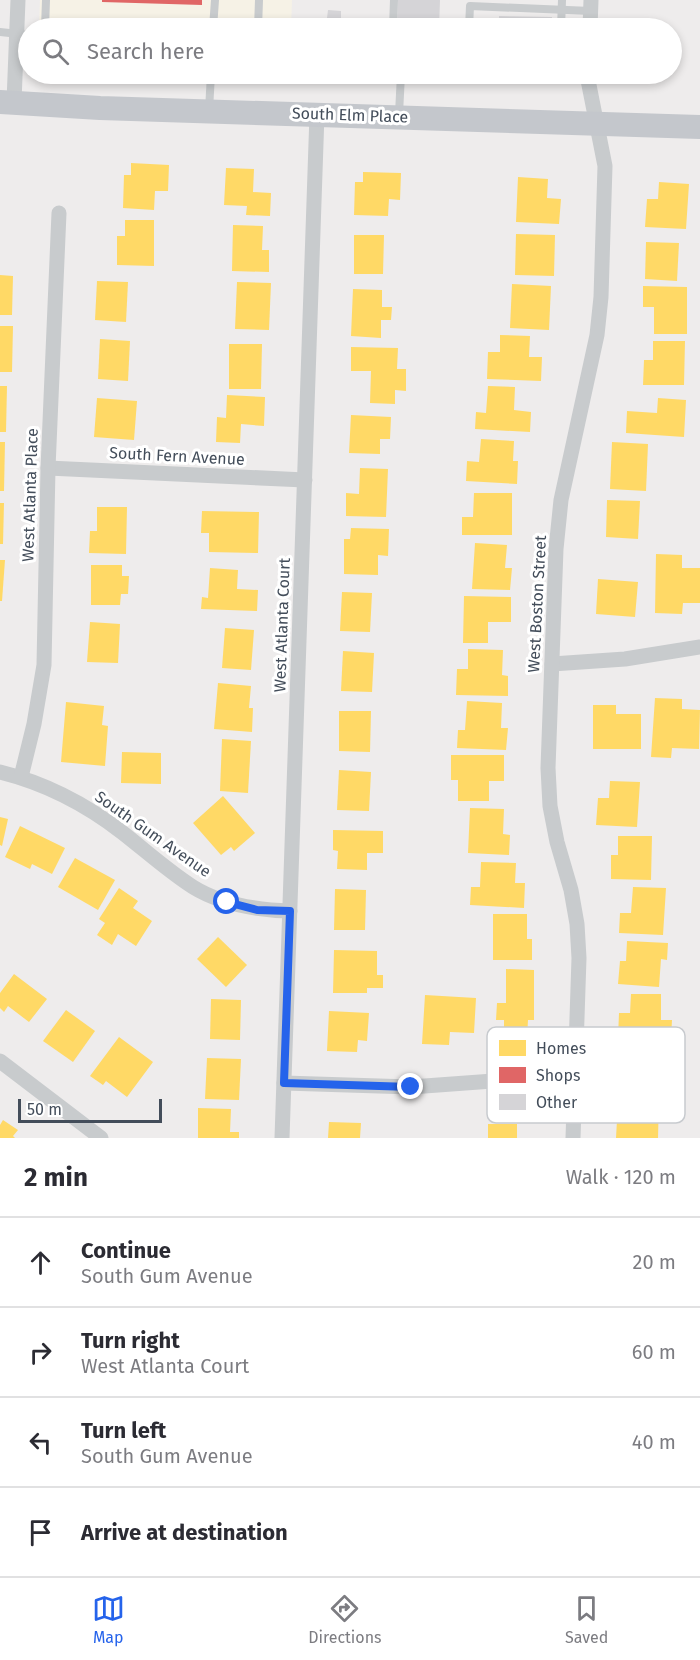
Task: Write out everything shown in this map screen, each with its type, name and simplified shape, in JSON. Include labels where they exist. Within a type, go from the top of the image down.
[{"type":"main road","name":"South Elm Place","points":[[7,102],[100,108],[700,127]]},
{"type":"street","points":[[18,0],[20,18]]},
{"type":"street","points":[[7,102],[18,52]]},
{"type":"street","name":"West Boston Street","points":[[576,1027],[577,924],[550,806],[548,768],[556,549],[561,500],[597,335],[601,297],[605,166],[590,84]]},
{"type":"street","name":"West Atlanta Court","points":[[282,1138],[317,114]]},
{"type":"street","name":"West Atlanta Place","points":[[21,777],[34,724],[44,665],[48,468],[58,213]]},
{"type":"street","name":"South Fern Avenue","points":[[48,468],[305,480]]},
{"type":"street","points":[[552,664],[625,659],[700,647]]},
{"type":"street","name":"South Gum Avenue","points":[[0,772],[21,777],[74,800],[122,832],[194,888],[227,902],[257,910],[290,911]]},
{"type":"street","points":[[0,1062],[101,1138]]},
{"type":"street","points":[[284,1083],[411,1087],[487,1081]]},
{"type":"street","name":"West Boston Street","points":[[573,1123],[573,1138]]},
{"type":"lane","points":[[45,18],[46,0]]},
{"type":"lane","points":[[214,18],[215,0]]},
{"type":"lane","points":[[258,18],[259,0]]},
{"type":"lane","points":[[393,18],[394,0]]},
{"type":"lane","points":[[562,0],[562,18]]},
{"type":"lane","points":[[469,18],[470,6],[562,10],[591,5]]},
{"type":"lane","points":[[0,32],[18,34]]},
{"type":"lane","points":[[209,111],[210,84]]},
{"type":"lane","points":[[399,117],[401,84]]},
{"type":"shaded area","points":[[40,0],[292,0],[291,18],[39,18]]},
{"type":"building: Homes","points":[[131,163],[169,165],[168,191],[155,191],[154,210],[123,208],[124,175],[131,175]]},
{"type":"building: Homes","points":[[226,168],[254,169],[253,192],[271,193],[270,216],[246,215],[247,206],[224,205]]},
{"type":"building: Homes","points":[[363,172],[401,173],[400,200],[389,199],[388,216],[354,215],[355,182],[363,182]]},
{"type":"building: Homes","points":[[518,177],[548,179],[547,198],[561,199],[559,224],[516,222]]},
{"type":"building: Homes","points":[[659,182],[689,184],[686,229],[645,227],[647,199],[658,199]]},
{"type":"building: Homes","points":[[125,220],[154,220],[154,266],[117,265],[117,236],[125,236]]},
{"type":"building: Homes","points":[[233,225],[263,226],[262,250],[269,250],[269,272],[232,271]]},
{"type":"building: Homes","points":[[516,234],[555,235],[554,276],[515,275]]},
{"type":"building: Homes","points":[[354,235],[384,235],[383,274],[354,274]]},
{"type":"building: Homes","points":[[646,242],[679,243],[677,281],[645,279]]},
{"type":"building: Homes","points":[[0,275],[13,276],[12,315],[0,315]]},
{"type":"building: Homes","points":[[97,281],[128,282],[126,322],[95,320]]},
{"type":"building: Homes","points":[[237,282],[271,283],[269,330],[235,329]]},
{"type":"building: Homes","points":[[512,284],[551,286],[549,330],[510,328]]},
{"type":"building: Homes","points":[[643,286],[687,287],[687,334],[654,334],[654,307],[643,307]]},
{"type":"building: Homes","points":[[353,289],[382,290],[382,307],[392,307],[391,320],[381,320],[381,338],[351,336]]},
{"type":"building: Homes","points":[[0,326],[13,326],[12,372],[0,372]]},
{"type":"building: Homes","points":[[500,335],[530,336],[529,357],[542,357],[541,381],[487,379],[488,352],[500,352]]},
{"type":"building: Homes","points":[[100,339],[130,341],[128,381],[98,379]]},
{"type":"building: Homes","points":[[653,341],[685,341],[684,385],[643,385],[644,360],[653,360]]},
{"type":"building: Homes","points":[[229,344],[262,344],[261,389],[229,389]]},
{"type":"building: Homes","points":[[351,347],[398,348],[397,369],[406,369],[406,391],[395,390],[395,404],[370,403],[371,371],[351,371]]},
{"type":"building: Homes","points":[[0,386],[7,386],[6,432],[0,432]]},
{"type":"building: Homes","points":[[488,386],[515,387],[514,410],[531,412],[530,432],[475,429],[476,412],[486,413]]},
{"type":"building: Homes","points":[[227,395],[265,397],[264,426],[241,424],[240,443],[216,442],[217,417],[226,418]]},
{"type":"building: Homes","points":[[97,398],[137,401],[134,440],[94,437]]},
{"type":"building: Homes","points":[[658,398],[686,400],[684,437],[626,433],[627,411],[657,413]]},
{"type":"building: Homes","points":[[351,415],[391,417],[390,439],[380,439],[380,454],[349,453]]},
{"type":"building: Homes","points":[[481,439],[514,441],[513,461],[518,461],[517,484],[466,481],[467,461],[479,462]]},
{"type":"building: Homes","points":[[0,442],[5,442],[4,491],[0,491]]},
{"type":"building: Homes","points":[[612,442],[648,444],[646,491],[610,489]]},
{"type":"building: Homes","points":[[360,468],[388,469],[386,517],[346,516],[346,493],[359,494]]},
{"type":"building: Homes","points":[[474,493],[512,493],[512,535],[462,535],[462,517],[473,517]]},
{"type":"building: Homes","points":[[607,500],[640,501],[638,539],[606,537]]},
{"type":"building: Homes","points":[[0,503],[4,503],[3,544],[0,544]]},
{"type":"building: Homes","points":[[97,507],[127,507],[126,554],[89,553],[90,531],[97,531]]},
{"type":"building: Homes","points":[[202,511],[259,512],[258,553],[209,552],[209,533],[201,533]]},
{"type":"building: Homes","points":[[351,528],[389,529],[388,556],[378,555],[378,575],[344,574],[344,539],[350,539]]},
{"type":"building: Homes","points":[[475,543],[507,545],[505,568],[512,568],[510,590],[472,589]]},
{"type":"building: Homes","points":[[656,554],[682,555],[682,568],[700,568],[700,603],[683,603],[682,614],[655,613]]},
{"type":"building: Homes","points":[[0,560],[5,560],[2,601],[0,601]]},
{"type":"building: Homes","points":[[91,565],[122,565],[122,576],[129,576],[128,594],[121,594],[120,605],[91,605]]},
{"type":"building: Homes","points":[[210,568],[238,570],[237,589],[258,590],[257,611],[201,609],[202,597],[208,598]]},
{"type":"building: Homes","points":[[598,579],[638,582],[635,617],[596,614]]},
{"type":"building: Homes","points":[[342,592],[372,593],[370,632],[340,631]]},
{"type":"building: Homes","points":[[464,596],[511,597],[511,622],[488,622],[488,643],[463,643]]},
{"type":"building: Homes","points":[[90,622],[120,624],[118,663],[87,662]]},
{"type":"building: Homes","points":[[225,628],[254,630],[251,670],[222,668]]},
{"type":"building: Homes","points":[[468,649],[503,650],[502,675],[508,676],[508,696],[456,695],[457,669],[468,669]]},
{"type":"building: Homes","points":[[343,651],[374,653],[372,692],[341,691]]},
{"type":"building: Homes","points":[[218,683],[251,686],[249,708],[253,708],[252,732],[214,729]]},
{"type":"building: Homes","points":[[655,698],[682,699],[682,709],[700,710],[699,749],[672,748],[671,758],[651,757]]},
{"type":"building: Homes","points":[[467,701],[502,703],[501,728],[508,728],[506,750],[457,748],[458,730],[465,730]]},
{"type":"building: Homes","points":[[66,702],[104,706],[102,725],[108,726],[105,766],[61,762]]},
{"type":"building: Homes","points":[[593,705],[616,705],[616,714],[641,714],[641,749],[593,749]]},
{"type":"building: Homes","points":[[339,711],[371,711],[370,752],[339,751]]},
{"type":"building: Homes","points":[[222,739],[251,741],[248,793],[220,791]]},
{"type":"building: Homes","points":[[122,752],[161,753],[161,784],[121,783]]},
{"type":"building: Homes","points":[[451,755],[504,755],[504,781],[489,781],[489,801],[458,801],[458,780],[451,780]]},
{"type":"building: Homes","points":[[339,770],[371,772],[369,811],[337,810]]},
{"type":"building: Homes","points":[[610,781],[640,782],[637,827],[596,825],[598,798],[609,798]]},
{"type":"building: Homes","points":[[223,796],[255,833],[234,851],[231,847],[221,855],[193,823]]},
{"type":"building: Homes","points":[[470,808],[504,809],[503,834],[510,835],[509,855],[468,853]]},
{"type":"building: Homes","points":[[0,817],[8,819],[2,846],[0,845]]},
{"type":"building: Homes","points":[[20,826],[65,848],[52,874],[32,864],[30,869],[5,857]]},
{"type":"building: Homes","points":[[333,830],[383,831],[383,853],[367,853],[367,870],[337,869],[338,851],[333,850]]},
{"type":"building: Homes","points":[[618,836],[652,836],[651,880],[611,879],[611,855],[618,855]]},
{"type":"building: Homes","points":[[75,858],[115,880],[98,910],[58,887]]},
{"type":"building: Homes","points":[[481,862],[516,863],[515,883],[525,883],[524,908],[470,905],[471,887],[480,887]]},
{"type":"building: Homes","points":[[633,887],[666,888],[663,935],[619,933],[620,913],[631,913]]},
{"type":"building: Homes","points":[[119,888],[138,901],[133,908],[152,921],[136,946],[118,934],[112,945],[97,935],[105,923],[99,919]]},
{"type":"building: Homes","points":[[335,889],[366,890],[365,930],[334,930]]},
{"type":"building: Homes","points":[[493,914],[527,914],[527,939],[532,939],[532,960],[493,960]]},
{"type":"building: Homes","points":[[218,937],[247,965],[226,987],[197,959]]},
{"type":"building: Homes","points":[[627,941],[668,943],[667,960],[661,959],[659,987],[618,984],[620,961],[626,961]]},
{"type":"building: Homes","points":[[334,950],[377,951],[377,975],[383,975],[383,988],[367,988],[367,993],[333,993]]},
{"type":"building: Homes","points":[[506,969],[534,970],[534,1020],[528,1020],[528,1027],[504,1027],[504,1020],[496,1020],[497,1003],[506,1003]]},
{"type":"building: Homes","points":[[14,974],[47,999],[29,1022],[8,1006],[4,1012],[0,1008],[0,993]]},
{"type":"building: Homes","points":[[631,994],[661,994],[661,1020],[672,1020],[672,1027],[618,1027],[619,1013],[630,1013]]},
{"type":"building: Homes","points":[[425,995],[476,998],[474,1033],[450,1032],[449,1045],[422,1044]]},
{"type":"building: Homes","points":[[211,999],[241,1000],[240,1040],[210,1039]]},
{"type":"building: Homes","points":[[66,1010],[95,1031],[73,1062],[43,1041]]},
{"type":"building: Homes","points":[[329,1011],[369,1013],[367,1041],[358,1040],[357,1052],[327,1051]]},
{"type":"building: Homes","points":[[119,1037],[153,1062],[127,1097],[106,1081],[103,1085],[90,1076]]},
{"type":"building: Homes","points":[[207,1058],[241,1059],[239,1100],[205,1099]]},
{"type":"building: Homes","points":[[198,1108],[231,1109],[230,1132],[239,1132],[239,1138],[198,1138]]},
{"type":"building: Homes","points":[[3,1120],[18,1130],[13,1136],[15,1138],[0,1138],[0,1125]]},
{"type":"building: Homes","points":[[329,1122],[361,1123],[360,1138],[328,1138]]},
{"type":"building: Homes","points":[[617,1123],[658,1123],[658,1138],[616,1138]]},
{"type":"building: Homes","points":[[488,1124],[517,1124],[517,1138],[488,1138]]},
{"type":"building: Shops","points":[[102,0],[202,0],[202,5],[102,2]]},
{"type":"building: Other","points":[[398,0],[440,0],[439,18],[397,18]]},
{"type":"building: Other","points":[[328,10],[341,11],[341,18],[327,18]]},
{"type":"building: Other","points":[[499,16],[552,17],[552,18],[499,18]]},
{"type":"route","points":[[227,902],[257,910],[290,911],[284,1083],[411,1087]]}]
